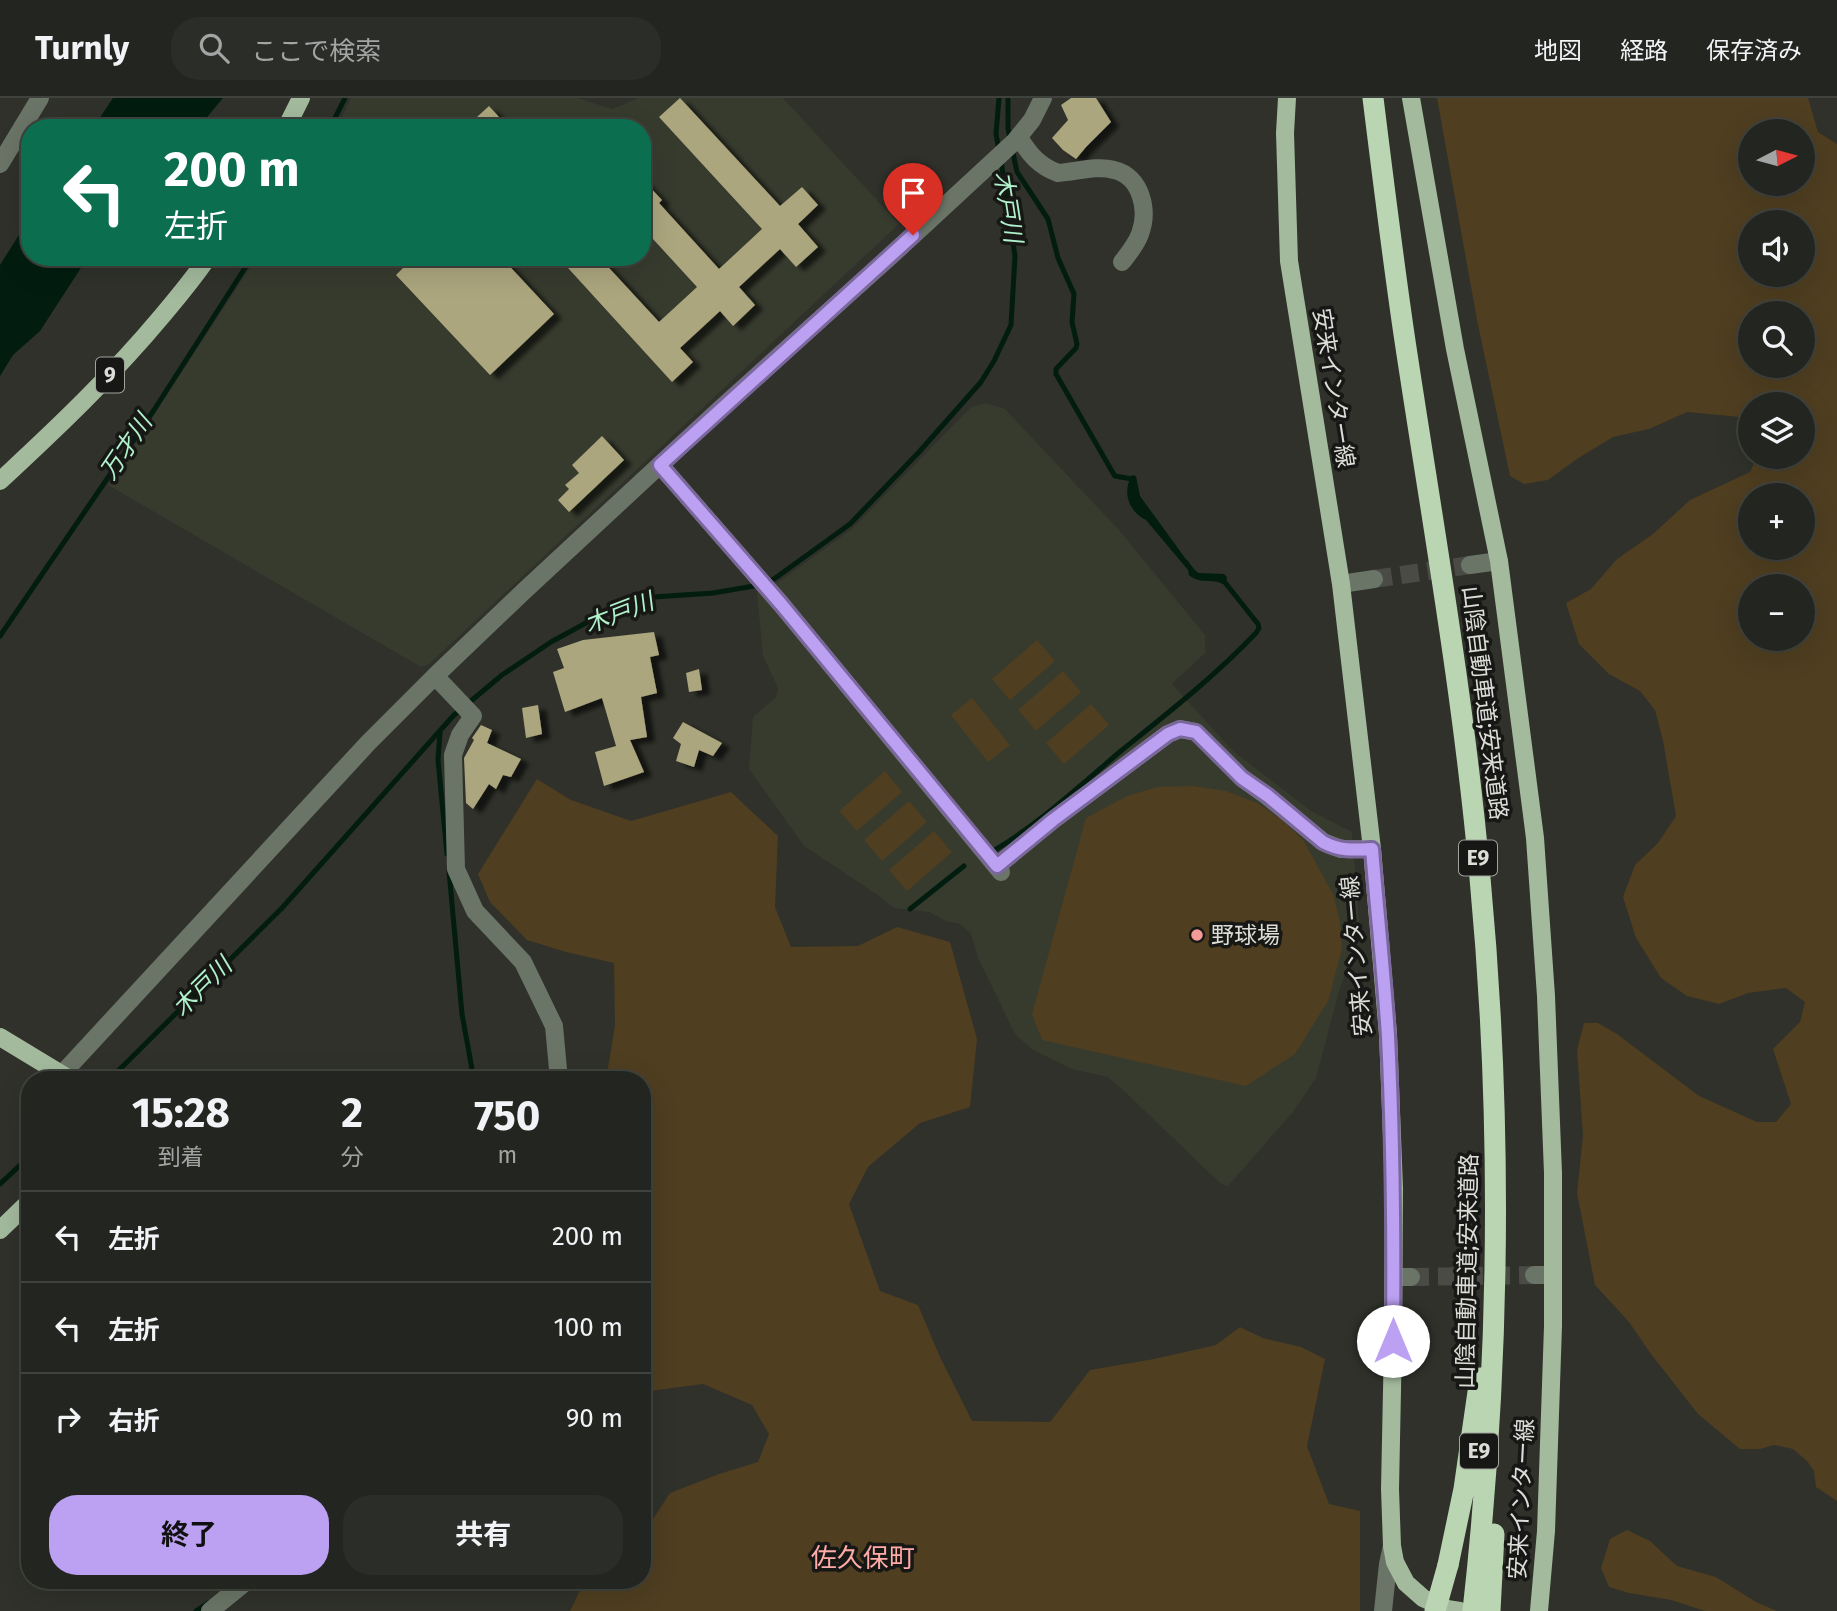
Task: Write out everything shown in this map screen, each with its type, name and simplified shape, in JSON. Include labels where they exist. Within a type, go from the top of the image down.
[{"type":"highway","name":"山陰自動車道;安来道路","points":[[1364,98],[1404,329],[1437,544],[1480,876],[1494,1092],[1496,1415],[1473,1611]]},
{"type":"highway","name":"山陰自動車道;安来道路","points":[[1373,98],[1376,158],[1398,359],[1456,747],[1478,981],[1485,1111],[1487,1254],[1477,1479],[1480,1565],[1462,1611]]},
{"type":"highway","points":[[1435,1611],[1464,1489],[1484,1338]]},
{"type":"highway","points":[[1480,1565],[1490,1611]]},
{"type":"main road","points":[[290,119],[301,98]]},
{"type":"main road","name":"安来インター線","points":[[1287,98],[1285,133],[1289,261],[1341,584],[1372,849],[1388,1034],[1394,1188],[1402,1277],[1390,1489],[1392,1546],[1395,1562],[1406,1583],[1423,1598],[1447,1609],[1462,1611]]},
{"type":"main road","name":"安来インター線","points":[[1411,98],[1455,349],[1499,561],[1536,852],[1546,996],[1553,1173],[1546,1531],[1539,1611]]},
{"type":"main road","name":"9","points":[[0,481],[73,413],[133,351],[202,266]]},
{"type":"main road","points":[[0,1037],[57,1071]]},
{"type":"main road","points":[[0,1230],[21,1210]]},
{"type":"street","points":[[27,119],[40,98]]},
{"type":"street","points":[[72,1071],[368,743],[523,592],[1017,139],[1044,98]]},
{"type":"street","points":[[0,164],[21,129]]},
{"type":"street","points":[[1017,139],[1028,153],[1052,171],[1114,170],[1135,183],[1143,203],[1141,232],[1122,262]]},
{"type":"street","points":[[660,465],[781,604],[999,869],[1053,820],[1168,734],[1180,729],[1196,732],[1242,778],[1323,842],[1341,849],[1372,849]]},
{"type":"street","points":[[1470,565],[1499,561]]},
{"type":"street","points":[[1341,584],[1374,579]]},
{"type":"street","points":[[435,676],[473,716],[456,745],[452,764],[456,869],[475,911],[523,962],[554,1026],[558,1071]]},
{"type":"street","points":[[1534,1276],[1553,1275]]},
{"type":"street","points":[[1383,1611],[1392,1546]]},
{"type":"street","points":[[210,1611],[237,1589]]},
{"type":"shaded area","points":[[113,98],[223,98],[206,119],[99,119]]},
{"type":"shaded area","points":[[351,98],[578,98],[612,109],[639,98],[783,98],[899,224],[429,664],[421,667],[108,485],[251,266],[651,266],[651,119],[340,119]]},
{"type":"shaded area","points":[[1437,98],[1808,98],[1814,119],[1738,119],[1738,196],[1815,196],[1815,122],[1818,132],[1837,144],[1837,1501],[1816,1487],[1814,1471],[1793,1449],[1774,1445],[1760,1449],[1740,1449],[1698,1414],[1629,1322],[1595,1285],[1577,1193],[1583,1136],[1577,1050],[1584,1023],[1598,1023],[1617,1034],[1699,1096],[1757,1122],[1776,1122],[1791,1104],[1773,1049],[1800,1022],[1805,1002],[1786,988],[1748,993],[1719,1004],[1687,996],[1661,978],[1636,938],[1623,897],[1635,865],[1658,843],[1676,816],[1663,741],[1655,710],[1640,691],[1609,674],[1579,644],[1566,603],[1591,589],[1617,559],[1653,534],[1690,500],[1751,469],[1815,469],[1815,392],[1738,392],[1738,417],[1687,412],[1649,429],[1613,437],[1548,480],[1524,484],[1510,476],[1477,320]]},
{"type":"shaded area","points":[[21,232],[21,266],[82,266],[40,331],[13,355],[0,376],[0,265]]},
{"type":"shaded area","points":[[986,403],[1005,409],[1119,530],[1205,635],[1205,653],[1172,684],[1233,751],[1311,811],[1352,832],[1360,933],[1339,991],[1316,1078],[1293,1112],[1228,1186],[1221,1184],[1108,1077],[1072,1069],[1033,1050],[1015,1034],[978,958],[971,934],[960,924],[946,921],[929,912],[894,908],[804,846],[749,769],[753,717],[776,697],[778,688],[763,656],[757,592],[780,581],[852,529],[971,407]]},
{"type":"shaded area","points":[[1132,475],[1136,476],[1140,496],[1193,568],[1199,573],[1224,574],[1227,577],[1226,583],[1198,580],[1189,575],[1188,570],[1146,520],[1131,506],[1127,488]]},
{"type":"shaded area","points":[[1037,640],[1055,661],[1010,700],[992,679]]},
{"type":"shaded area","points":[[1063,671],[1081,692],[1036,731],[1018,710]]},
{"type":"shaded area","points":[[972,698],[1010,745],[988,762],[951,715]]},
{"type":"shaded area","points":[[1091,704],[1109,725],[1064,764],[1046,743]]},
{"type":"shaded area","points":[[885,771],[902,792],[857,831],[839,811]]},
{"type":"shaded area","points":[[537,779],[571,800],[631,821],[731,792],[778,836],[775,907],[791,947],[858,946],[897,927],[950,942],[977,1039],[970,1107],[920,1123],[868,1167],[849,1204],[880,1291],[918,1305],[972,1421],[1050,1422],[1090,1370],[1216,1345],[1240,1327],[1263,1338],[1301,1347],[1325,1359],[1307,1446],[1329,1504],[1360,1511],[1360,1611],[570,1611],[581,1589],[651,1589],[651,1522],[670,1493],[758,1462],[769,1434],[752,1405],[703,1384],[651,1391],[651,1071],[607,1071],[615,1025],[614,963],[527,940],[490,902],[478,874]]},
{"type":"shaded area","name":"野球場","points":[[1193,786],[1226,791],[1257,803],[1282,820],[1303,840],[1333,894],[1340,922],[1342,949],[1328,1001],[1295,1054],[1246,1086],[1042,1040],[1032,1014],[1086,818],[1127,796],[1157,787]]},
{"type":"shaded area","points":[[909,801],[927,822],[882,861],[864,840]]},
{"type":"shaded area","points":[[934,831],[952,852],[907,891],[889,870]]},
{"type":"shaded area","points":[[1627,1530],[1650,1541],[1677,1566],[1716,1577],[1756,1602],[1777,1611],[1705,1611],[1671,1600],[1609,1587],[1601,1568],[1610,1539]]},
{"type":"building","points":[[680,98],[780,206],[802,187],[818,205],[798,224],[818,247],[796,267],[780,249],[739,287],[755,305],[733,326],[720,311],[680,348],[693,362],[672,382],[566,266],[607,266],[659,322],[697,287],[651,237],[651,188],[662,200],[659,203],[719,269],[762,229],[659,117]]},
{"type":"building","points":[[1071,98],[1096,98],[1111,122],[1076,159],[1052,138],[1068,120],[1061,105]]},
{"type":"building","points":[[489,106],[501,119],[475,119]]},
{"type":"building","points":[[405,266],[509,266],[554,314],[490,375],[396,275]]},
{"type":"building","points":[[602,436],[624,460],[569,512],[558,500],[569,489],[565,485],[579,473],[572,465]]},
{"type":"building","points":[[654,632],[659,655],[650,657],[657,693],[641,697],[647,737],[630,740],[644,772],[604,786],[595,752],[616,746],[602,698],[565,712],[553,672],[564,668],[557,649],[583,640]]},
{"type":"building","points":[[699,669],[702,690],[689,692],[686,673]]},
{"type":"building","points":[[538,705],[542,734],[526,738],[522,708]]},
{"type":"building","points":[[683,722],[722,743],[713,756],[699,750],[694,767],[676,761],[681,744],[673,738]]},
{"type":"building","points":[[481,725],[492,730],[487,743],[521,759],[511,777],[503,775],[496,789],[489,784],[473,809],[466,803],[464,758]]},
{"type":"waterway","name":"万才川","points":[[334,119],[345,98]]},
{"type":"waterway","name":"木戸川","points":[[999,98],[996,134],[999,150]]},
{"type":"waterway","points":[[1008,98],[1008,129],[1017,172],[1048,219],[1058,258],[1074,294],[1072,322],[1077,344],[1056,369],[1056,374],[1115,476],[1132,479],[1133,482]]},
{"type":"waterway","name":"木戸川","points":[[118,1071],[282,908],[453,716],[502,675],[551,642],[595,618],[654,597],[713,593],[754,586],[774,579],[850,524],[981,382],[1011,325],[1015,256],[1001,160]]},
{"type":"waterway","name":"万才川","points":[[0,636],[154,410],[246,266]]},
{"type":"waterway","points":[[995,850],[1060,803],[1208,679],[1256,633],[1258,624],[1223,580]]},
{"type":"waterway","points":[[440,732],[438,760],[447,854]]},
{"type":"waterway","points":[[910,909],[964,866]]},
{"type":"waterway","points":[[449,871],[462,1014],[472,1071]]},
{"type":"waterway","name":"木戸川","points":[[0,1184],[21,1164]]},
{"type":"waterway","points":[[196,1611],[208,1603]]},
{"type":"tunnel","points":[[1374,579],[1470,565]]},
{"type":"tunnel","points":[[1411,1277],[1534,1275]]},
{"type":"place","name":"野球場","points":[[1197,935]]},
{"type":"district","name":"佐久保町","points":[[863,1558]]},
{"type":"route","points":[[913,235],[660,465],[781,604],[997,866],[1053,820],[1172,731],[1180,729],[1196,732],[1242,778],[1323,842],[1341,849],[1372,849],[1388,1034],[1394,1188],[1393,1341]]}]
